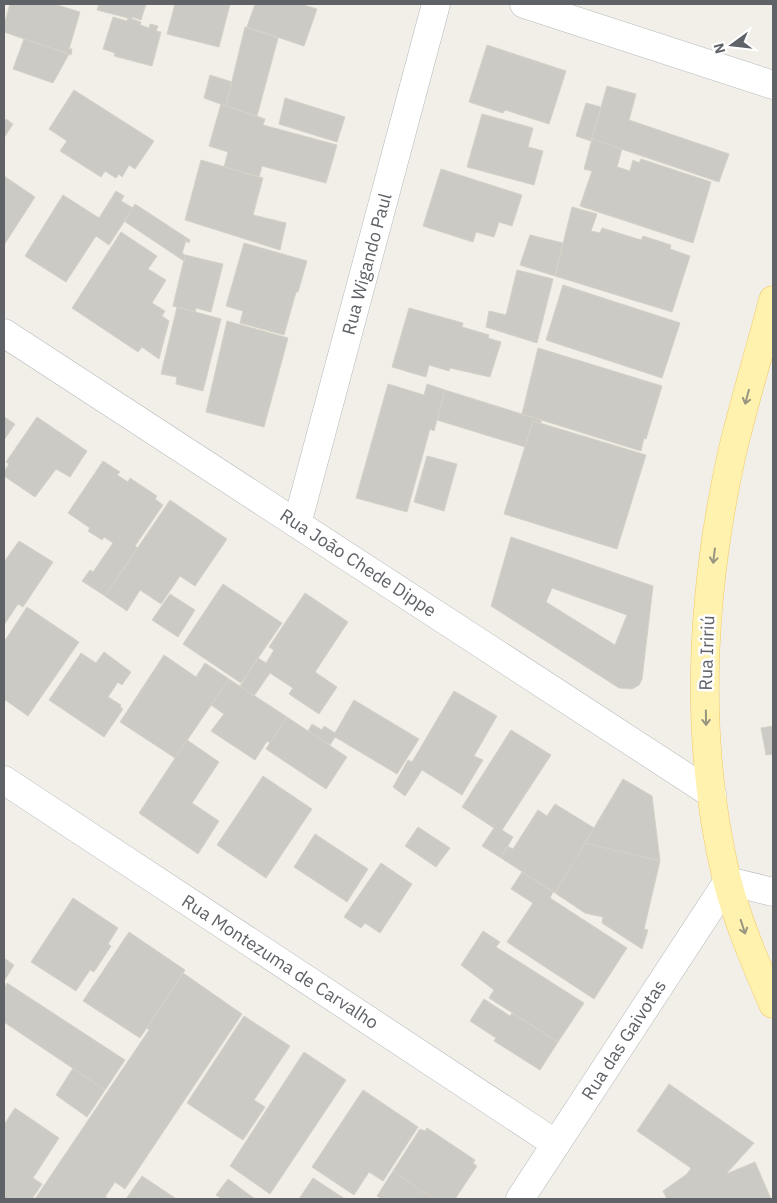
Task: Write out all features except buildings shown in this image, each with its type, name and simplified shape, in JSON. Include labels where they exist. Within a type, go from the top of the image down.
[{"type":"main road","name":"Rua Iririú","points":[[773,300],[765,363],[733,452],[720,514],[714,554],[705,656],[706,737],[712,794],[728,881],[751,952],[773,1004]]},
{"type":"street","name":"Rua Wigando Paul","points":[[297,524],[436,4]]},
{"type":"street","points":[[524,4],[773,86]]},
{"type":"street","name":"Rua João Chede Dippe","points":[[4,333],[712,794]]},
{"type":"street","name":"Rua Montezuma de Carvalho","points":[[4,780],[556,1144]]},
{"type":"street","points":[[728,881],[773,892]]},
{"type":"street","name":"Rua das Gaivotas","points":[[520,1199],[728,881]]}]
